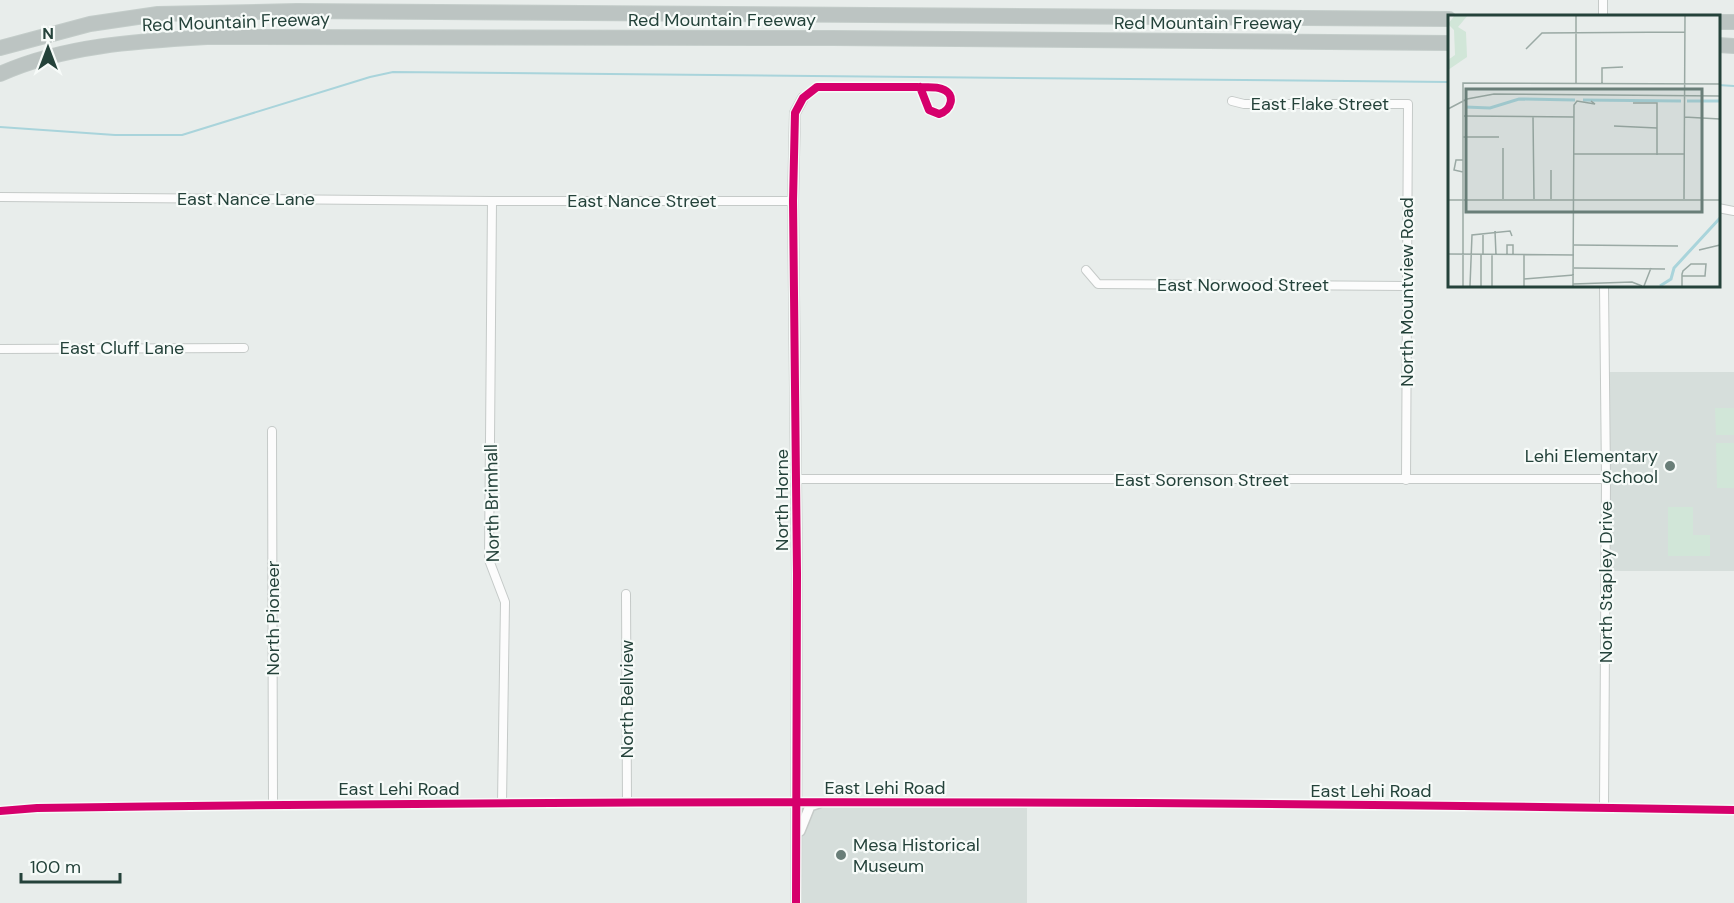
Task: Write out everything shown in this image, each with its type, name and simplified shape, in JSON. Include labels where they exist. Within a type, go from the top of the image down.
[{"type":"highway","name":"Red Mountain Freeway","points":[[0,48],[90,24],[158,14],[274,12],[1448,19]]},
{"type":"highway","name":"Red Mountain Freeway","points":[[0,74],[58,55],[95,48],[159,40],[209,37],[845,38],[1448,43]]},
{"type":"street","points":[[803,98],[817,87],[920,87]]},
{"type":"street","name":"North Horne","points":[[796,903],[797,479],[793,201],[795,112],[803,98]]},
{"type":"street","name":"East Flake Street","points":[[1232,101],[1244,104],[1408,104]]},
{"type":"street","name":"North Mountview Road","points":[[1406,480],[1408,104]]},
{"type":"street","name":"East Nance Lane","points":[[0,197],[492,201]]},
{"type":"street","name":"East Nance Street","points":[[492,201],[793,201]]},
{"type":"street","name":"North Brimhall","points":[[492,201],[489,560],[505,602],[502,803]]},
{"type":"street","points":[[1719,208],[1734,211]]},
{"type":"street","name":"East Norwood Street","points":[[1086,270],[1098,284],[1407,286]]},
{"type":"street","name":"North Stapley Drive","points":[[1604,286],[1606,479],[1604,807]]},
{"type":"street","name":"East Cluff Lane","points":[[0,349],[244,348]]},
{"type":"street","name":"North Pioneer","points":[[272,431],[273,805]]},
{"type":"street","name":"East Sorenson Street","points":[[797,479],[1606,479]]},
{"type":"street","name":"North Bellview","points":[[626,594],[627,803]]},
{"type":"street","name":"East Lehi Road","points":[[0,811],[37,808],[273,805],[797,802],[1604,807],[1734,810]]},
{"type":"street","points":[[797,854],[805,816],[810,806],[819,802]]},
{"type":"shaded area","name":"Lehi Elementary School","points":[[1605,372],[1734,372],[1734,571],[1606,571]]},
{"type":"shaded area","points":[[797,803],[1027,803],[1027,903],[797,903]]},
{"type":"green space","points":[[1715,408],[1734,408],[1734,435],[1716,435]]},
{"type":"green space","points":[[1716,443],[1734,443],[1734,488],[1717,488]]},
{"type":"green space","points":[[1668,507],[1693,507],[1693,535],[1710,535],[1710,556],[1668,556]]},
{"type":"waterway","points":[[0,127],[115,135],[182,135],[393,72],[1448,82]]},
{"type":"waterway","points":[[1719,85],[1734,86]]},
{"type":"cycle path","points":[[796,903],[797,573],[793,201],[795,113],[803,98],[817,87],[917,87],[920,87],[933,87],[947,91],[950,95],[951,102],[947,110],[939,114],[929,110],[920,87]]},
{"type":"cycle path","points":[[0,811],[37,808],[249,805],[674,802],[1310,804],[1734,810]]},
{"type":"place","name":"Lehi Elementary School","points":[[1670,466]]},
{"type":"place","name":"Mesa Historical Museum","points":[[841,855]]}]
